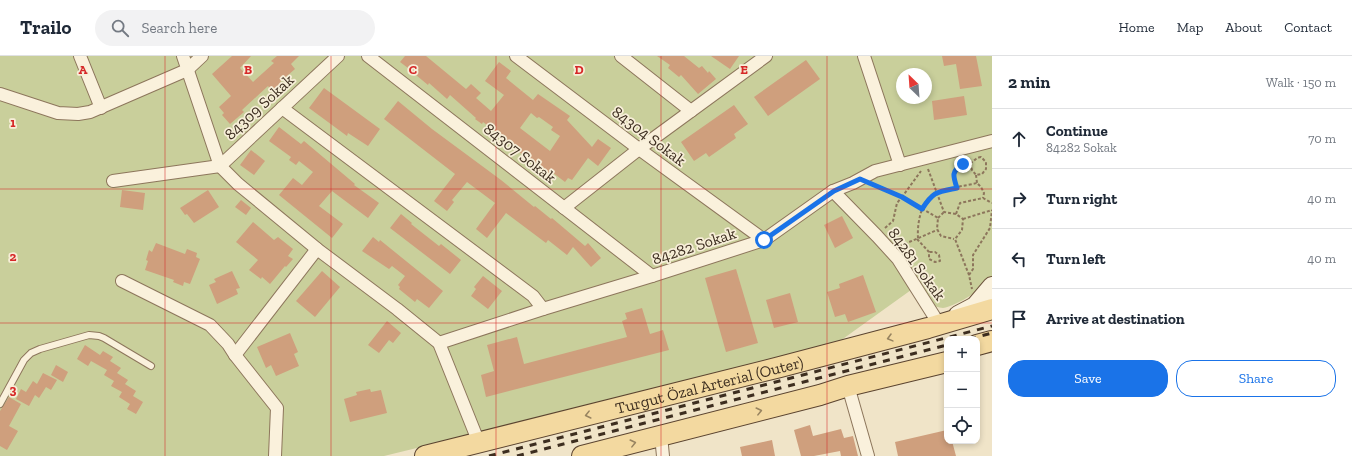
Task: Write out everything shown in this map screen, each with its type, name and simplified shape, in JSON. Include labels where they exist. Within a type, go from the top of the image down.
[{"type":"main road","points":[[992,286],[975,306],[933,326],[936,330],[992,320]]},
{"type":"main road","name":"Turgut Özal Arterial (Outer)","points":[[425,456],[780,367],[933,326],[992,308]]},
{"type":"main road","points":[[980,345],[992,341]]},
{"type":"main road","points":[[980,354],[992,351]]},
{"type":"main road","points":[[892,376],[920,361],[944,355]]},
{"type":"main road","points":[[582,456],[820,395],[848,386],[944,363]]},
{"type":"street","points":[[80,56],[101,108]]},
{"type":"street","points":[[183,56],[220,166],[238,184],[317,249],[397,309],[439,343],[480,443]]},
{"type":"street","points":[[0,94],[58,113],[78,114],[90,112],[187,70],[202,56]]},
{"type":"street","name":"84309 Sokak","points":[[220,166],[338,56]]},
{"type":"street","name":"84307 Sokak","points":[[368,56],[652,276]]},
{"type":"street","name":"84304 Sokak","points":[[516,56],[639,149],[764,240]]},
{"type":"street","points":[[621,56],[691,111]]},
{"type":"street","points":[[564,208],[639,149],[766,56]]},
{"type":"street","points":[[864,56],[900,165]]},
{"type":"street","points":[[282,108],[533,296],[544,309]]},
{"type":"street","name":"84282 Sokak","points":[[439,343],[764,240],[834,191],[875,171],[925,161],[992,141]]},
{"type":"street","points":[[113,181],[220,166]]},
{"type":"street","name":"84281 Sokak","points":[[834,191],[898,259],[933,326]]},
{"type":"street","points":[[235,355],[317,249]]},
{"type":"street","points":[[122,281],[210,325],[228,344],[277,408],[275,456]]},
{"type":"street","points":[[848,386],[868,456]]},
{"type":"street","points":[[661,436],[664,456]]},
{"type":"lane","points":[[0,404],[24,360],[31,353],[89,335],[104,338],[151,366]]},
{"type":"path","points":[[957,188],[953,176],[956,168],[963,164],[970,163],[975,158],[981,157],[986,162],[986,169],[982,174],[976,175]]},
{"type":"path","points":[[925,161],[944,212]]},
{"type":"path","points":[[877,236],[893,221],[897,203],[925,161]]},
{"type":"path","points":[[970,163],[972,170],[976,175],[976,183]]},
{"type":"path","points":[[860,179],[902,197],[938,218]]},
{"type":"path","points":[[929,252],[935,252],[939,256],[940,261],[935,262],[929,259],[929,252],[918,238],[919,214],[922,209],[930,198],[937,192],[976,183]]},
{"type":"path","points":[[976,183],[981,187],[984,193],[983,198]]},
{"type":"path","points":[[956,214],[960,203],[983,198],[992,203]]},
{"type":"path","points":[[963,219],[992,210],[990,228],[973,255],[973,269],[969,275]]},
{"type":"path","points":[[944,212],[956,214],[963,219]]},
{"type":"path","points":[[944,212],[938,218],[937,230],[941,236],[955,239]]},
{"type":"path","points":[[955,239],[962,230],[963,219]]},
{"type":"path","points":[[898,259],[901,245],[937,230]]},
{"type":"path","points":[[955,239],[969,275],[972,293]]},
{"type":"green space","points":[[0,56],[992,56],[992,276],[977,291],[956,304],[943,308],[928,303],[918,285],[833,346],[384,456],[0,456]]},
{"type":"building","points":[[232,56],[251,56],[240,68],[253,82],[274,63],[271,61],[277,56],[299,56],[291,64],[295,69],[280,82],[281,83],[272,91],[268,86],[242,110],[244,112],[230,124],[222,115],[224,113],[219,107],[231,96],[212,74]]},
{"type":"building","points":[[405,56],[426,56],[466,89],[471,84],[481,93],[476,98],[491,111],[504,95],[485,81],[499,62],[511,71],[506,78],[533,100],[538,94],[570,116],[567,120],[592,147],[598,139],[611,148],[598,166],[588,158],[572,180],[568,178],[565,182],[552,172],[550,174],[528,159],[519,152],[520,150],[483,122],[482,124],[475,119],[476,118],[450,95],[447,99],[429,83],[428,85],[400,62]],"holes":[[[531,113],[537,118],[539,117],[553,127],[551,130],[560,136],[550,151],[520,128]]]},
{"type":"building","points":[[657,56],[684,56],[699,68],[702,66],[708,73],[709,71],[716,79],[698,94],[681,75],[679,77],[668,68],[670,65]]},
{"type":"building","points":[[711,56],[739,56],[730,69]]},
{"type":"building","points":[[942,56],[976,56],[982,86],[960,89],[956,64],[944,66]]},
{"type":"building","points":[[806,60],[820,79],[768,116],[754,97]]},
{"type":"building","points":[[324,88],[380,129],[368,146],[348,133],[347,136],[309,108]]},
{"type":"building","points":[[964,96],[967,115],[934,120],[932,101]]},
{"type":"building","points":[[398,101],[534,207],[535,206],[551,219],[552,218],[585,246],[588,243],[601,258],[591,267],[573,247],[567,255],[548,240],[546,243],[506,213],[487,238],[476,229],[495,203],[467,182],[452,200],[454,202],[447,211],[434,201],[455,174],[384,119]]},
{"type":"building","points":[[734,105],[748,124],[734,134],[736,138],[709,157],[706,153],[694,161],[681,142]]},
{"type":"building","points":[[279,127],[301,144],[304,141],[355,184],[354,185],[379,203],[368,218],[332,191],[319,206],[343,224],[332,238],[279,195],[293,178],[302,185],[313,172],[299,161],[296,165],[289,160],[291,157],[269,141]]},
{"type":"building","points":[[251,150],[265,161],[254,175],[240,165]]},
{"type":"building","points":[[122,190],[145,193],[143,210],[120,207]]},
{"type":"building","points":[[208,190],[219,207],[194,223],[180,208]]},
{"type":"building","points":[[241,200],[251,208],[246,215],[235,207]]},
{"type":"building","points":[[401,214],[412,223],[411,224],[439,246],[441,244],[461,260],[450,274],[390,228]]},
{"type":"building","points":[[842,216],[853,238],[835,248],[824,225]]},
{"type":"building","points":[[253,222],[274,240],[278,237],[293,249],[288,256],[293,259],[270,284],[262,277],[261,279],[249,270],[258,260],[236,242]]},
{"type":"building","points":[[373,237],[379,242],[380,240],[443,291],[429,308],[417,299],[415,302],[399,289],[400,287],[398,285],[405,276],[392,266],[389,269],[362,251]]},
{"type":"building","points":[[156,243],[185,254],[187,249],[197,253],[196,257],[200,259],[190,284],[184,282],[183,286],[173,282],[174,280],[145,270],[149,250],[152,252]]},
{"type":"building","points":[[736,269],[758,343],[726,352],[705,278]]},
{"type":"building","points":[[232,271],[240,288],[236,289],[238,294],[217,304],[209,285],[216,282],[214,279]]},
{"type":"building","points":[[322,271],[340,287],[315,317],[296,301]]},
{"type":"building","points":[[863,275],[876,312],[848,322],[845,314],[835,317],[827,292],[840,288],[839,284]]},
{"type":"building","points":[[483,276],[502,291],[488,309],[471,296],[476,289],[474,287]]},
{"type":"building","points":[[790,293],[798,322],[774,328],[766,300]]},
{"type":"building","points":[[642,308],[650,334],[663,330],[669,350],[486,397],[481,375],[494,371],[487,345],[517,337],[524,364],[627,337],[622,321],[627,319],[625,313]]},
{"type":"building","points":[[387,321],[401,333],[393,343],[389,340],[379,353],[368,345]]},
{"type":"building","points":[[290,333],[298,352],[294,354],[299,366],[276,376],[271,365],[266,368],[257,347]]},
{"type":"building","points":[[85,345],[100,355],[103,351],[113,357],[110,361],[121,368],[117,373],[128,380],[125,384],[136,391],[133,396],[143,402],[136,414],[127,409],[130,404],[119,397],[122,392],[111,386],[114,381],[104,375],[107,370],[91,361],[88,366],[77,359]]},
{"type":"building","points":[[56,365],[68,372],[63,382],[51,375]]},
{"type":"building","points":[[43,373],[57,380],[51,390],[46,387],[39,398],[35,395],[29,406],[16,399],[21,389],[26,392],[33,381],[37,384]]},
{"type":"building","points":[[370,389],[371,392],[381,390],[387,413],[350,422],[344,399],[357,395],[356,392]]},
{"type":"building","points":[[9,397],[21,404],[9,426],[18,431],[7,450],[0,446],[0,411]]},
{"type":"building","points":[[810,425],[813,436],[841,429],[844,438],[853,436],[858,456],[841,456],[840,451],[814,456],[801,456],[794,430]]},
{"type":"building","points":[[944,431],[944,444],[953,444],[956,456],[898,456],[895,442]]},
{"type":"building","points":[[772,440],[775,456],[742,456],[740,447]]},
{"type":"railway","points":[[489,456],[992,326]]},
{"type":"railway","points":[[980,336],[992,333]]},
{"type":"railway","points":[[517,456],[944,346]]},
{"type":"route","points":[[764,240],[834,191],[860,179],[902,197],[922,209],[930,198],[937,192],[957,188],[953,176],[956,168],[963,164]]}]
